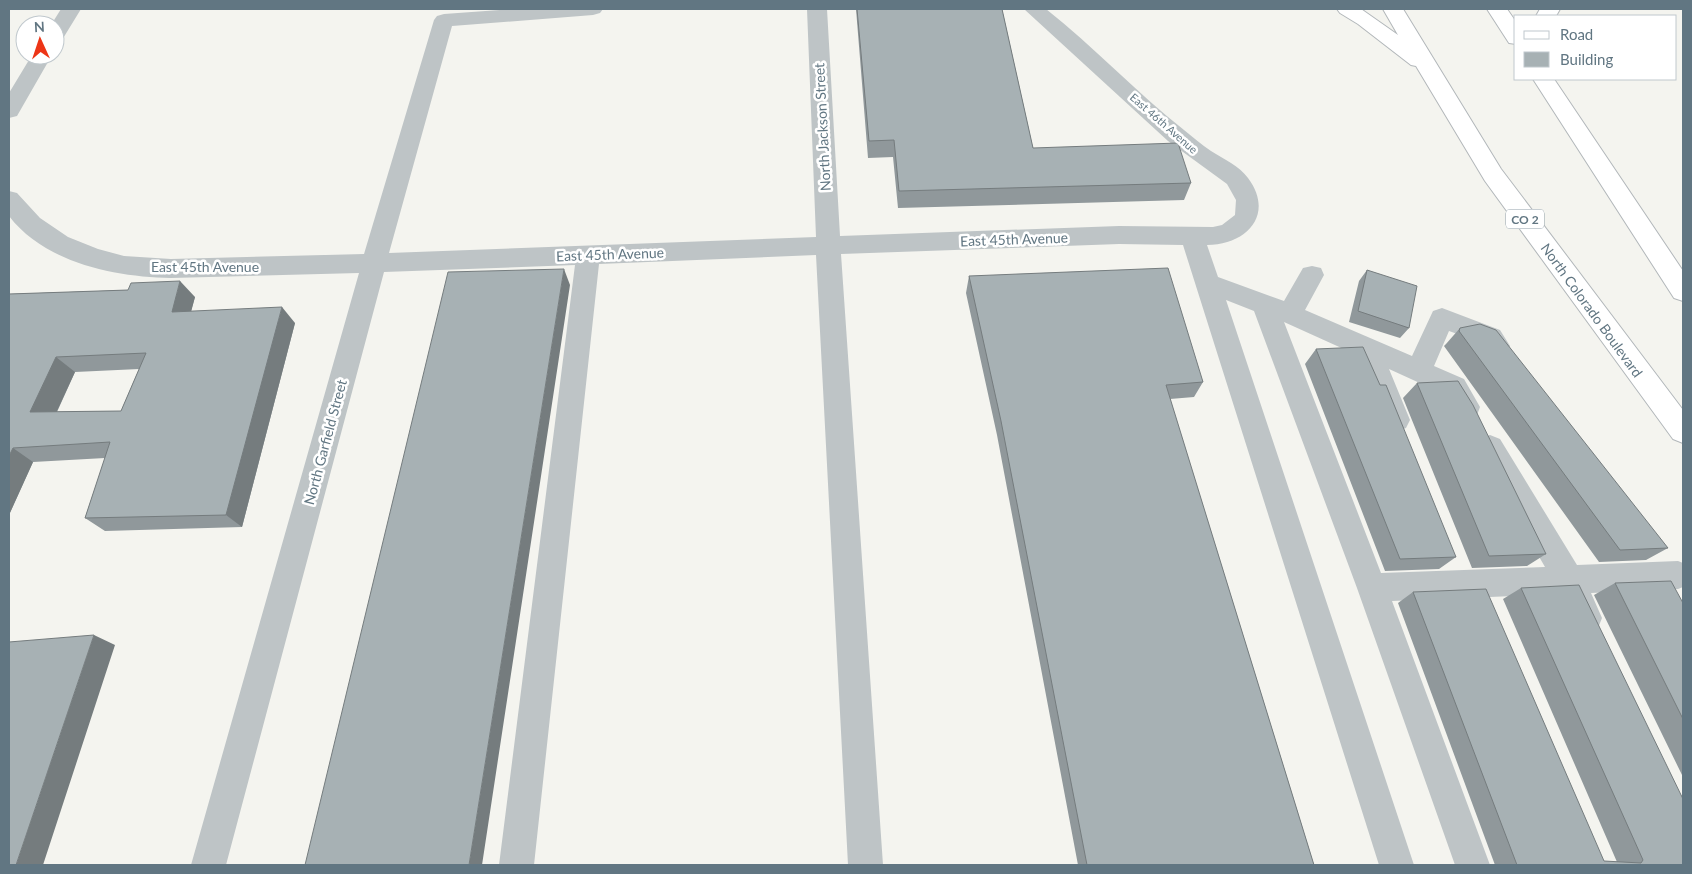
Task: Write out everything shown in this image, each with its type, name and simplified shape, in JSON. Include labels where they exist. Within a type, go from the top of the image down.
[{"type":"main road","points":[[1347,9],[1365,20],[1427,67]]},
{"type":"main road","name":"North Colorado Boulevard","points":[[1393,9],[1493,175],[1683,431]]},
{"type":"main road","points":[[1496,9],[1514,35]]},
{"type":"main road","points":[[1544,80],[1683,291]]},
{"type":"street","name":"North Garfield Street","points":[[208,865],[374,263],[444,20],[593,9]]},
{"type":"street","name":"North Jackson Street","points":[[817,9],[828,246],[865,865]]},
{"type":"street","name":"East 46th Avenue","points":[[1034,9],[1182,140],[1226,170],[1241,184],[1248,200],[1247,217],[1233,230],[1225,234],[1202,235]]},
{"type":"street","points":[[9,111],[36,65]]},
{"type":"street","name":"East 45th Avenue","points":[[14,206],[56,242],[80,252],[125,265],[187,268],[374,263],[1119,235],[1202,235]]},
{"type":"street","points":[[1202,235],[1208,283],[1396,865]]},
{"type":"street","points":[[516,865],[588,255]]},
{"type":"street","points":[[1277,309],[1312,275]]},
{"type":"street","points":[[1208,283],[1277,309],[1455,387],[1569,580],[1599,641]]},
{"type":"street","points":[[1277,309],[1372,588],[1472,865]]},
{"type":"street","points":[[1418,371],[1442,318],[1491,337],[1515,368]]},
{"type":"street","points":[[1367,348],[1407,446]]},
{"type":"street","points":[[1372,588],[1569,580],[1673,571]]},
{"type":"building","points":[[857,9],[1002,9],[1033,148],[1178,143],[1191,183],[899,191],[894,140],[869,141]]},
{"type":"building","points":[[1168,268],[1203,382],[1166,385],[1314,865],[1087,865],[1001,421],[969,276]]},
{"type":"building","points":[[564,269],[469,865],[305,865],[448,272]]},
{"type":"building","points":[[1367,270],[1417,286],[1409,328],[1358,311]]},
{"type":"building","points":[[180,281],[172,312],[282,307],[226,515],[85,518],[110,442],[13,448],[9,456],[9,294],[128,290],[131,283]],"holes":[[[146,353],[121,411],[30,412],[56,357]]]},
{"type":"building","points":[[1480,324],[1496,330],[1668,548],[1620,550],[1459,331],[1460,328]]},
{"type":"building","points":[[1363,347],[1380,385],[1386,385],[1456,557],[1400,559],[1316,349]]},
{"type":"building","points":[[1458,381],[1473,405],[1546,554],[1489,556],[1417,383]]},
{"type":"building","points":[[1671,581],[1683,603],[1683,719],[1615,583]]},
{"type":"building","points":[[1579,585],[1683,799],[1683,865],[1517,865],[1413,592],[1486,589],[1604,861],[1641,863],[1643,860],[1521,588]]},
{"type":"building","points":[[94,635],[16,865],[9,865],[9,642]]}]
